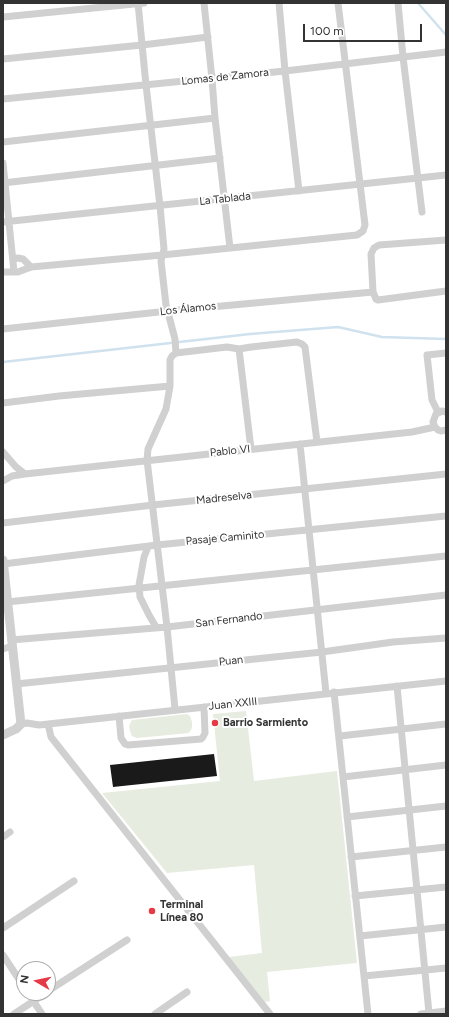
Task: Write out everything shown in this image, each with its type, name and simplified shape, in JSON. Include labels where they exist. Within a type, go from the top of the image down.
[{"type":"street","points":[[3,17],[140,3],[142,45],[164,249],[161,261],[166,305],[176,346],[170,360],[170,386],[166,409],[148,449],[147,460],[167,627],[175,710]]},
{"type":"street","points":[[204,3],[230,248]]},
{"type":"street","points":[[279,3],[285,71],[299,190]]},
{"type":"street","points":[[3,272],[14,272],[31,267],[357,235],[363,232],[365,225],[338,3]]},
{"type":"street","points":[[398,3],[422,212]]},
{"type":"street","points":[[3,59],[208,37]]},
{"type":"street","name":"Lomas de Zamora","points":[[3,99],[285,71],[446,52]]},
{"type":"street","points":[[3,142],[215,118]]},
{"type":"street","points":[[4,183],[220,158]]},
{"type":"street","points":[[3,163],[6,221],[14,272]]},
{"type":"street","name":"La Tablada","points":[[6,221],[446,175]]},
{"type":"street","points":[[446,240],[379,245],[374,248],[371,254],[373,292],[376,299],[380,300],[446,291]]},
{"type":"street","points":[[13,259],[23,259],[31,267]]},
{"type":"street","name":"Los Álamos","points":[[3,329],[168,311],[373,292]]},
{"type":"street","points":[[176,346],[227,347],[239,349],[251,346],[297,342],[305,347],[317,442]]},
{"type":"street","points":[[239,349],[251,449]]},
{"type":"street","points":[[438,412],[432,400],[427,354],[446,353]]},
{"type":"street","points":[[3,403],[59,396],[170,386]]},
{"type":"street","points":[[438,412],[446,412]]},
{"type":"street","points":[[438,412],[433,419],[435,427],[441,431],[446,430]]},
{"type":"street","name":"Pablo VI","points":[[3,481],[12,476],[25,474],[412,432],[435,427]]},
{"type":"street","points":[[300,444],[326,693]]},
{"type":"street","points":[[3,452],[16,467],[25,474]]},
{"type":"street","name":"Madreselva","points":[[3,523],[153,505],[446,474]]},
{"type":"street","name":"Pasaje Caminito","points":[[3,564],[157,545],[446,516]]},
{"type":"street","points":[[148,547],[140,573],[139,588],[140,597],[156,627]]},
{"type":"street","points":[[7,602],[446,556]]},
{"type":"street","points":[[3,560],[9,645],[21,724],[16,729],[3,736]]},
{"type":"street","name":"San Fernando","points":[[9,645],[446,595]]},
{"type":"street","name":"Puan","points":[[16,684],[322,652],[393,642],[446,638]]},
{"type":"street","name":"Juan XXIII","points":[[21,724],[27,723],[39,725],[446,681]]},
{"type":"street","points":[[397,686],[430,1013]]},
{"type":"street","points":[[334,692],[340,736],[368,1014]]},
{"type":"street","points":[[119,716],[121,738],[125,744],[128,745],[201,739],[205,734],[204,707]]},
{"type":"street","points":[[48,724],[51,737],[270,1014]]},
{"type":"street","points":[[340,736],[446,724]]},
{"type":"street","points":[[343,777],[446,765]]},
{"type":"street","points":[[347,817],[446,806]]},
{"type":"street","points":[[3,836],[10,832]]},
{"type":"street","points":[[351,857],[446,847]]},
{"type":"street","points":[[3,928],[74,881]]},
{"type":"street","points":[[355,896],[446,887]]},
{"type":"street","points":[[360,936],[446,927]]},
{"type":"street","points":[[56,986],[127,940]]},
{"type":"street","points":[[3,955],[16,975]]},
{"type":"street","points":[[364,976],[446,968]]},
{"type":"street","points":[[155,1014],[188,992]]},
{"type":"street","points":[[14,1014],[33,1001],[42,1014]]},
{"type":"street","points":[[421,1014],[446,1011]]},
{"type":"shaded area","points":[[246,711],[254,781],[337,771],[357,963],[267,972],[270,1001],[265,1002],[229,957],[262,953],[254,865],[167,873],[102,793],[220,781],[213,714]]},
{"type":"shaded area","points":[[187,714],[190,716],[192,722],[192,728],[189,733],[137,738],[132,736],[130,731],[129,726],[132,720]]},
{"type":"building","points":[[214,754],[217,776],[113,787],[110,765]]},
{"type":"waterway","points":[[418,3],[446,35]]},
{"type":"waterway","points":[[3,362],[250,334],[338,327],[382,337],[446,339]]},
{"type":"place","name":"Barrio Sarmiento","points":[[215,723]]},
{"type":"place","name":"Terminal Línea 80","points":[[152,911]]}]
